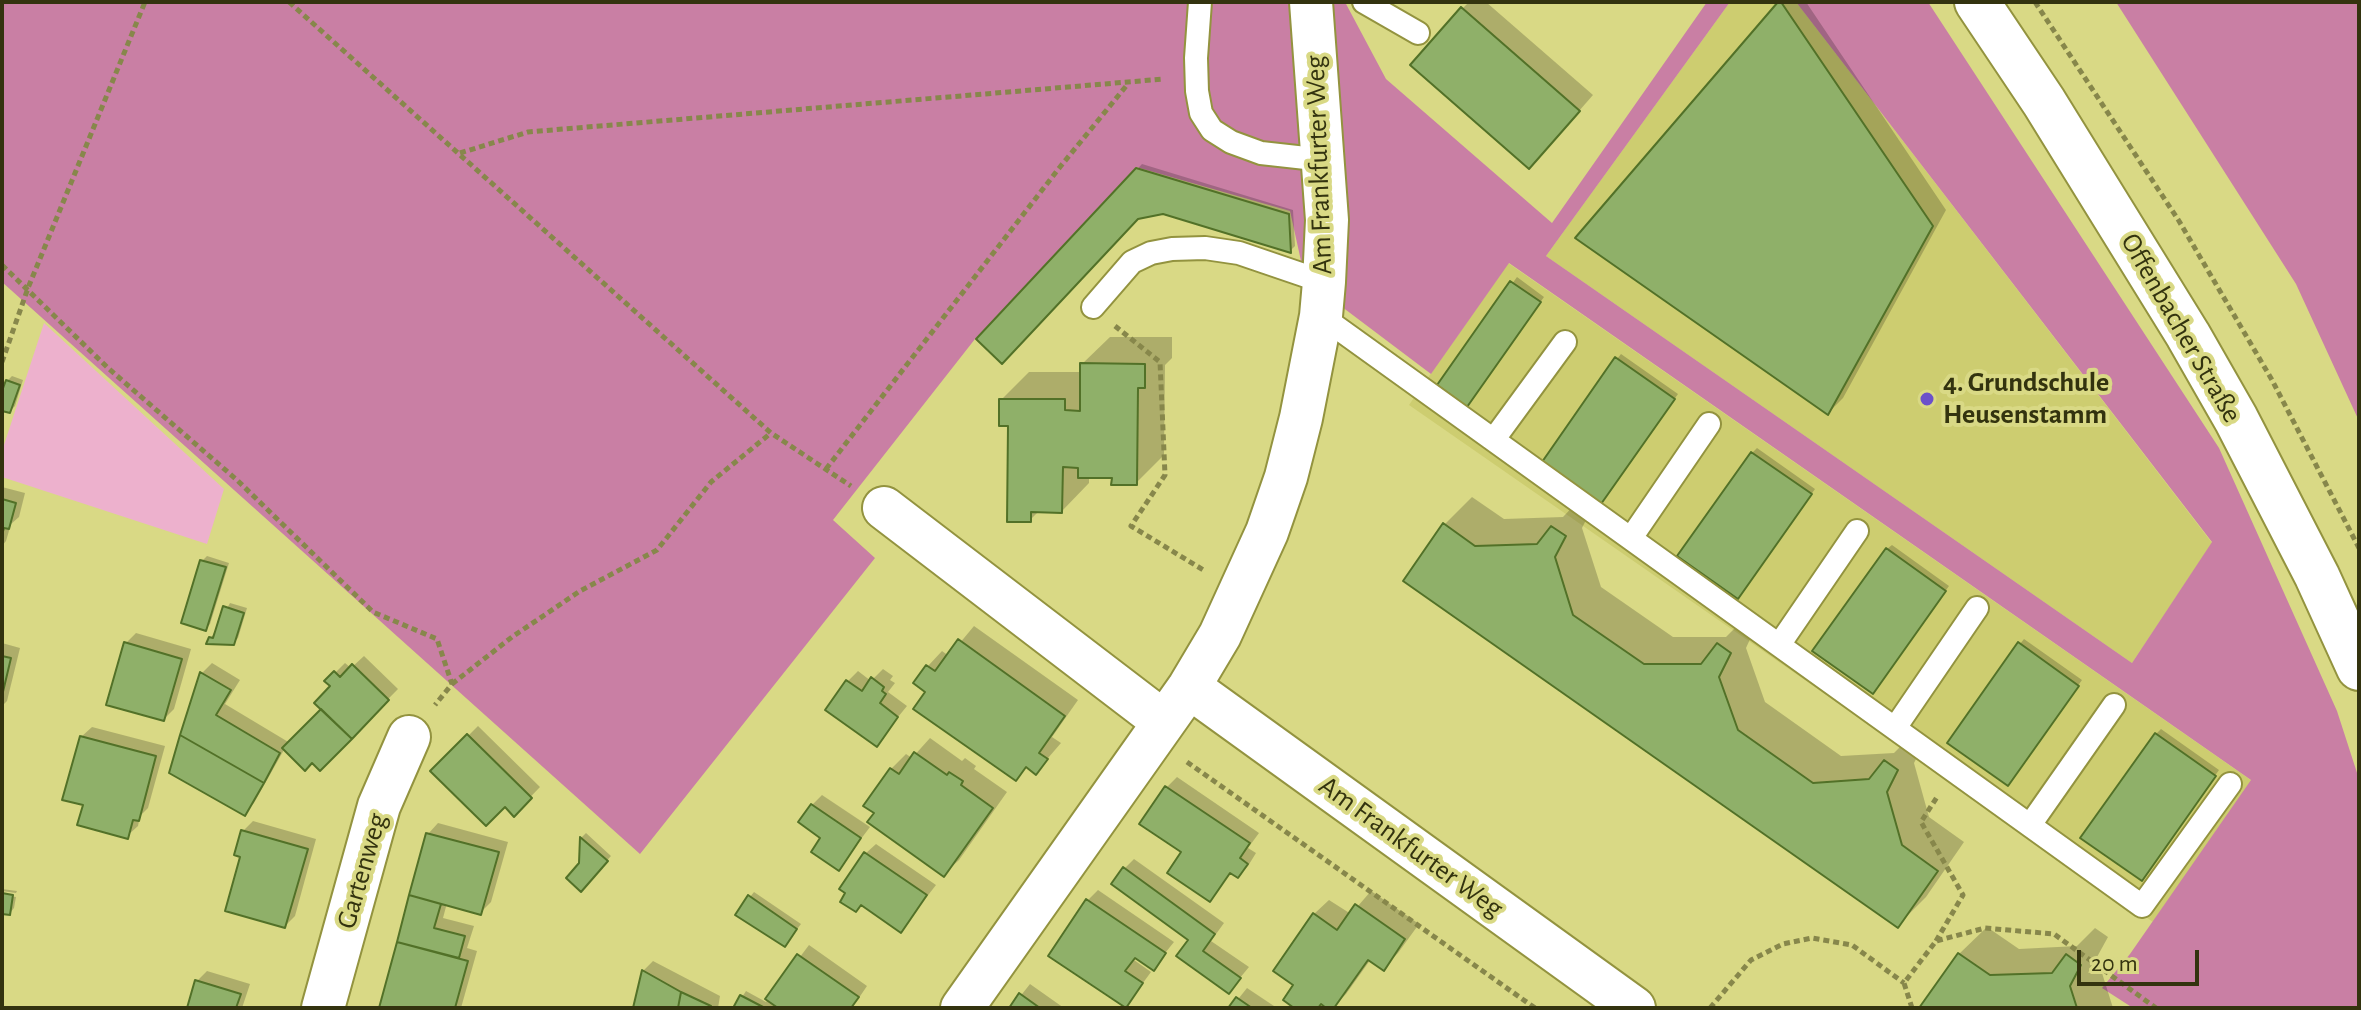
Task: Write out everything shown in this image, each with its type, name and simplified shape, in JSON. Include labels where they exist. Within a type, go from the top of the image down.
[{"type":"main road","name":"Offenbacher Straße","points":[[1977,2],[2044,102],[2188,335],[2236,419],[2317,576],[2359,668]]},
{"type":"street","name":"Am Frankfurter Weg","points":[[962,1008],[1189,687],[1241,593],[1286,477],[1301,418],[1322,299],[1327,220],[1311,2]]},
{"type":"street","points":[[884,508],[1159,730]]},
{"type":"street","name":"Am Frankfurter Weg","points":[[1189,687],[1634,1008]]},
{"type":"street","name":"Gartenweg","points":[[323,1008],[379,806],[409,737]]},
{"type":"lane","points":[[1200,2],[1196,75],[1201,113],[1212,130],[1231,142],[1261,153],[1324,160]]},
{"type":"lane","points":[[1364,2],[1418,33]]},
{"type":"lane","points":[[1093,307],[1132,262],[1151,253],[1172,249],[1205,248],[1239,253],[1322,299],[1494,439],[2142,906],[2230,784]]},
{"type":"lane","points":[[1494,439],[1565,342]]},
{"type":"lane","points":[[1631,538],[1709,424]]},
{"type":"lane","points":[[1779,645],[1857,531]]},
{"type":"lane","points":[[1895,728],[1977,608]]},
{"type":"lane","points":[[2030,825],[2114,705]]},
{"type":"path","points":[[2,362],[28,288],[145,2]]},
{"type":"path","points":[[289,2],[771,433],[884,508]]},
{"type":"path","points":[[2035,2],[2179,221],[2272,380],[2359,548]]},
{"type":"path","points":[[459,154],[528,132],[1128,84],[1196,75]]},
{"type":"path","points":[[826,469],[1128,84]]},
{"type":"path","points":[[2,265],[108,368],[237,480],[373,612],[437,639],[452,684]]},
{"type":"path","points":[[1093,307],[1160,362],[1165,475],[1131,526],[1241,593]]},
{"type":"path","points":[[409,737],[452,684],[512,637],[580,591],[657,550],[711,482],[771,433]]},
{"type":"path","points":[[1159,730],[1535,1008]]},
{"type":"path","points":[[1904,983],[1936,941],[1963,895],[1921,822],[1941,791]]},
{"type":"path","points":[[1936,941],[1985,928],[2054,934],[2156,1008]]},
{"type":"path","points":[[1710,1008],[1751,960],[1783,944],[1812,938],[1852,945],[1904,983],[1912,1008]]},
{"type":"shaded area","points":[[2,2],[1289,2],[1290,17],[1345,2],[1386,79],[1552,223],[1707,2],[1730,2],[1546,256],[2132,663],[2212,542],[1796,2],[1928,2],[2219,448],[2337,711],[2359,779],[2359,1008],[2133,1008],[2102,988],[2130,954],[2251,780],[1509,263],[1431,374],[1305,279],[1290,211],[1136,167],[975,339],[833,520],[875,558],[640,854],[2,282]]},
{"type":"shaded area","name":"4. Grundschule Heusenstamm","points":[[1730,2],[1796,2],[2212,543],[2132,663],[1546,256]]},
{"type":"shaded area","points":[[2116,2],[2359,2],[2359,421],[2296,284]]},
{"type":"shaded area","points":[[1508,263],[2252,781],[2153,922],[1409,405]]},
{"type":"shaded area","points":[[44,323],[224,489],[207,544],[2,477],[2,451]]},
{"type":"building","points":[[1781,2],[1933,226],[1828,415],[1575,238]]},
{"type":"building","points":[[1461,7],[1580,111],[1529,169],[1410,65]]},
{"type":"building","points":[[1136,168],[1289,214],[1291,253],[1163,214],[1138,219],[1002,364],[976,339]]},
{"type":"building","points":[[1510,281],[1541,302],[1467,407],[1437,385]]},
{"type":"building","points":[[1615,357],[1675,399],[1601,504],[1542,462]]},
{"type":"building","points":[[1080,363],[1145,364],[1145,388],[1138,388],[1137,485],[1111,485],[1112,478],[1078,478],[1078,468],[1063,467],[1062,513],[1031,512],[1031,522],[1007,522],[1008,426],[999,426],[999,399],[1065,399],[1065,410],[1080,411]]},
{"type":"building","points":[[6,380],[20,385],[10,413],[2,411],[2,391]]},
{"type":"building","points":[[1751,452],[1812,494],[1738,599],[1677,556]]},
{"type":"building","points":[[2,499],[16,503],[9,529],[4,528],[2,535]]},
{"type":"building","points":[[1443,523],[1475,546],[1537,544],[1551,526],[1566,536],[1555,557],[1573,615],[1644,664],[1701,664],[1717,643],[1731,653],[1719,677],[1738,730],[1813,783],[1869,779],[1884,760],[1898,770],[1887,792],[1902,845],[1938,871],[1898,928],[1403,581]]},
{"type":"building","points":[[1886,548],[1946,591],[1873,694],[1812,651]]},
{"type":"building","points":[[200,560],[226,567],[206,631],[181,623]]},
{"type":"building","points":[[223,606],[244,613],[234,645],[206,644],[209,637],[213,638]]},
{"type":"building","points":[[958,639],[1065,716],[1039,753],[1048,759],[1036,775],[1026,767],[1016,781],[913,709],[925,692],[913,683],[926,665],[935,671]]},
{"type":"building","points":[[124,642],[182,659],[164,721],[106,705]]},
{"type":"building","points":[[2018,642],[2079,686],[2008,786],[1947,743]]},
{"type":"building","points":[[2,656],[11,658],[2,696]]},
{"type":"building","points":[[352,664],[389,700],[352,739],[314,703],[330,686],[324,681],[334,671],[340,677]]},
{"type":"building","points":[[200,672],[231,690],[216,715],[280,753],[264,783],[180,735]]},
{"type":"building","points":[[871,677],[884,687],[882,691],[886,694],[880,703],[898,717],[877,747],[825,710],[846,680],[862,691]]},
{"type":"building","points":[[321,709],[352,739],[320,771],[312,763],[305,771],[282,748]]},
{"type":"building","points":[[2155,733],[2216,776],[2142,881],[2080,838]]},
{"type":"building","points":[[467,734],[532,798],[514,817],[505,807],[486,826],[430,771]]},
{"type":"building","points":[[180,735],[264,783],[245,816],[169,773]]},
{"type":"building","points":[[80,736],[156,756],[139,821],[133,820],[128,839],[77,825],[83,805],[62,800]]},
{"type":"building","points":[[914,752],[947,775],[949,772],[963,781],[961,785],[993,808],[944,877],[867,822],[874,813],[863,806],[890,768],[899,774]]},
{"type":"building","points":[[1165,786],[1250,843],[1240,858],[1248,864],[1238,878],[1230,873],[1210,902],[1167,873],[1181,852],[1139,824]]},
{"type":"building","points":[[811,804],[861,838],[839,871],[811,852],[820,838],[798,822]]},
{"type":"building","points":[[241,830],[308,849],[285,928],[225,911],[240,857],[234,855]]},
{"type":"building","points":[[426,833],[499,852],[481,915],[409,895]]},
{"type":"building","points":[[580,837],[608,861],[581,892],[566,878],[579,863]]},
{"type":"building","points":[[864,852],[927,895],[901,933],[861,905],[856,912],[840,902],[845,893],[839,889]]},
{"type":"building","points":[[1123,867],[1215,934],[1203,951],[1241,978],[1229,994],[1176,956],[1188,940],[1111,884]]},
{"type":"building","points":[[2,893],[13,895],[10,915],[2,914]]},
{"type":"building","points":[[409,895],[441,904],[434,928],[465,936],[459,958],[397,942]]},
{"type":"building","points":[[748,895],[797,929],[785,947],[735,915]]},
{"type":"building","points":[[1086,899],[1166,953],[1154,971],[1135,958],[1125,971],[1143,983],[1126,1008],[1048,956]]},
{"type":"building","points":[[1355,904],[1405,939],[1384,971],[1368,960],[1334,1008],[1321,1004],[1318,1008],[1294,1008],[1283,1000],[1293,985],[1273,971],[1313,913],[1337,930]]},
{"type":"building","points":[[397,942],[468,961],[455,1008],[379,1008]]},
{"type":"building","points":[[1958,953],[1990,975],[2052,973],[2066,954],[2081,965],[2070,986],[2077,1008],[1919,1008]]},
{"type":"building","points":[[797,954],[859,997],[851,1008],[778,1008],[765,999]]},
{"type":"building","points":[[642,970],[681,992],[678,1008],[633,1008]]},
{"type":"building","points":[[195,980],[241,994],[236,1008],[187,1008]]},
{"type":"building","points":[[681,992],[711,1006],[710,1008],[678,1008]]},
{"type":"building","points":[[1019,993],[1040,1008],[1009,1008]]},
{"type":"building","points":[[740,995],[765,1008],[733,1008]]},
{"type":"building","points":[[1236,997],[1252,1008],[1228,1008]]},
{"type":"place","name":"4. Grundschule Heusenstamm","points":[[1927,399]]}]
